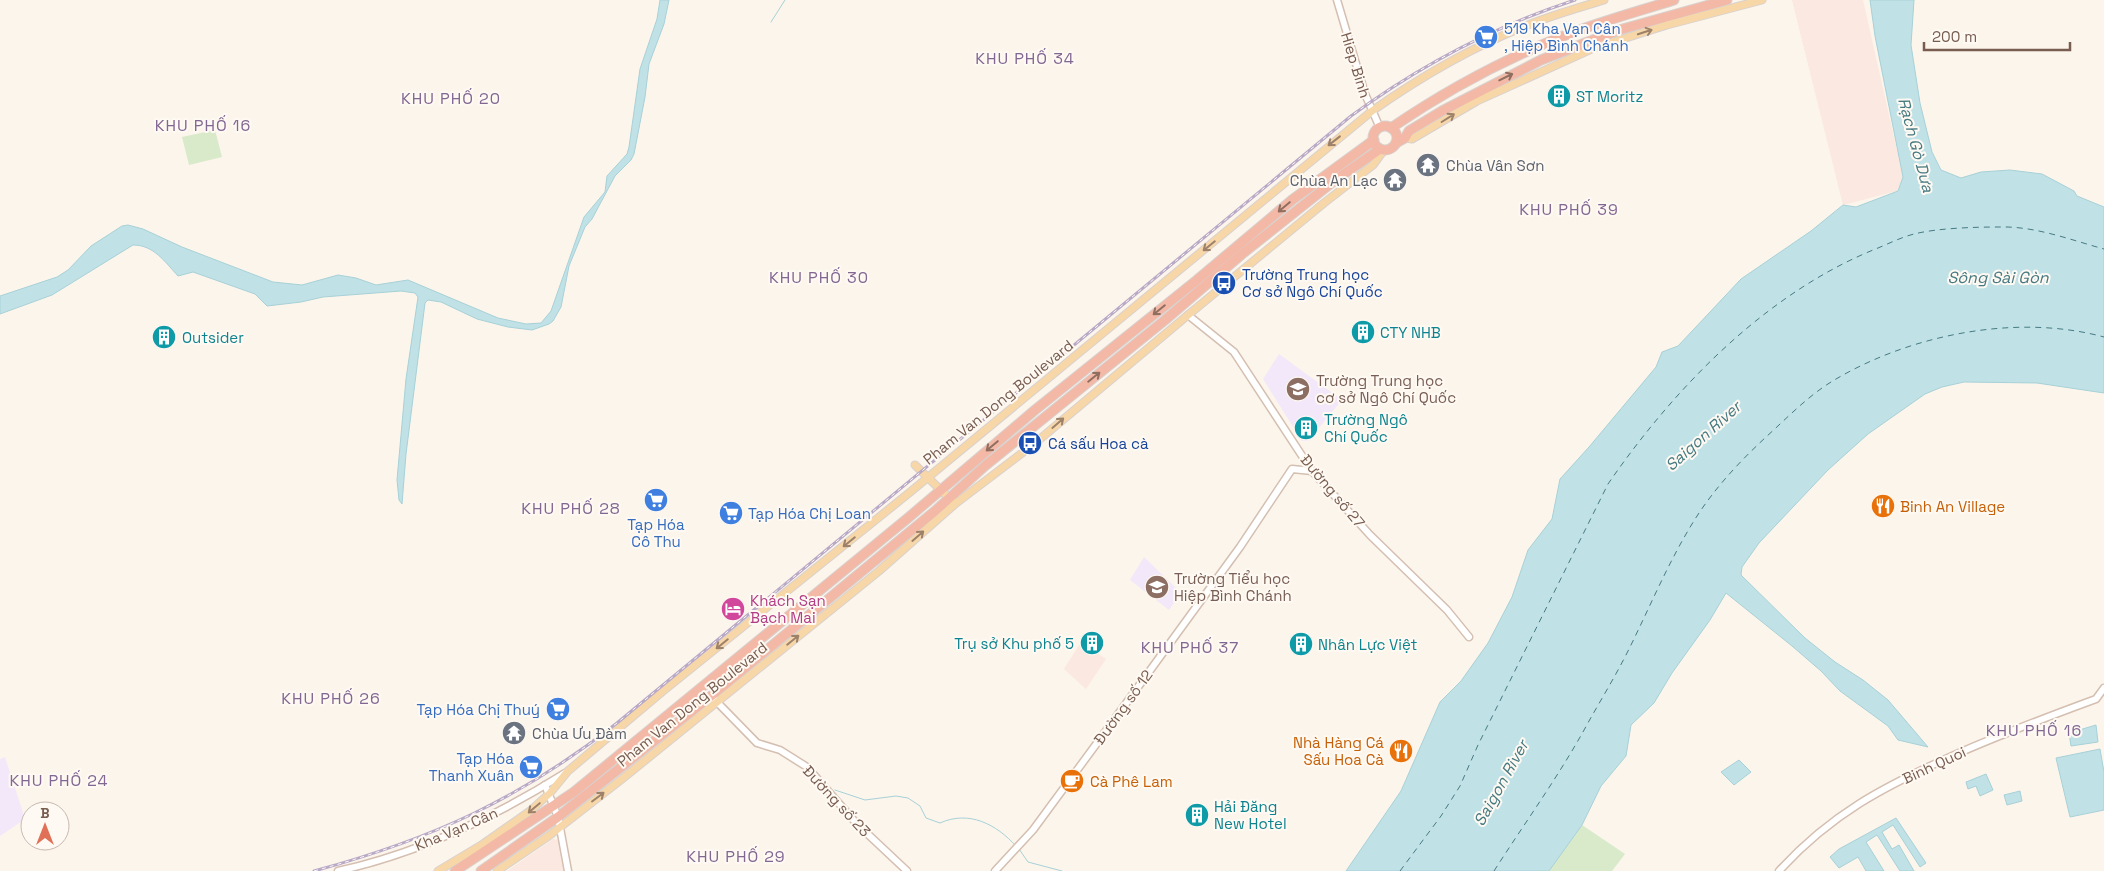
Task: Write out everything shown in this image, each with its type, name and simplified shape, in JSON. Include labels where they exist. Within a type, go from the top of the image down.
[{"type":"highway","points":[[1391,128],[1462,84],[1529,50],[1591,26],[1674,0]]},
{"type":"highway","points":[[1396,143],[1396,134],[1387,126],[1380,128],[1375,133],[1374,140],[1382,150],[1391,149],[1396,143],[1405,138],[1409,131],[1541,60],[1619,30],[1727,0]]},
{"type":"highway","name":"Pham Van Dong Boulevard","points":[[455,871],[555,806],[1292,200],[1374,140]]},
{"type":"highway","name":"Pham Van Dong Boulevard","points":[[481,871],[504,861],[558,817],[714,699],[859,575],[952,501],[986,465],[1165,320],[1242,254],[1334,181],[1382,150]]},
{"type":"main road","name":"Pham Van Dong Boulevard","points":[[438,871],[503,831],[550,793],[568,771],[663,691],[927,478],[1372,111],[1417,81],[1489,42],[1523,26],[1604,0]]},
{"type":"main road","points":[[1405,138],[1412,139],[1476,101],[1594,48],[1667,25],[1762,0]]},
{"type":"main road","name":"Pham Van Dong Boulevard","points":[[952,501],[1034,444],[1324,203],[1373,165],[1382,150]]},
{"type":"main road","points":[[915,466],[952,501]]},
{"type":"main road","name":"Pham Van Dong Boulevard","points":[[497,871],[504,861],[560,827],[714,699]]},
{"type":"street","name":"Hiep Binh","points":[[1337,0],[1364,94],[1380,128]]},
{"type":"street","name":"Đường số 27","points":[[1188,315],[1234,352],[1312,471],[1370,535],[1447,610],[1469,637]]},
{"type":"street","name":"Đường số 12","points":[[996,871],[1026,838],[1240,547],[1292,469],[1312,471]]},
{"type":"street","name":"Binh Quoi","points":[[1780,871],[1812,839],[1865,799],[1900,780],[1977,744],[2096,699],[2104,688]]},
{"type":"street","name":"Đường số 23","points":[[714,699],[757,743],[780,750],[807,767],[857,824],[907,871]]},
{"type":"street","name":"Kha Vạn Cân","points":[[338,871],[368,864],[446,835],[499,812],[568,771]]},
{"type":"street","points":[[545,785],[550,793],[558,817],[568,871]]},
{"type":"shaded area","points":[[1792,0],[1863,0],[1903,177],[1897,191],[1843,205]]},
{"type":"shaded area","name":"Trường Trung học cơ sở Ngô Chí Quốc","points":[[1279,354],[1342,400],[1308,441],[1302,441],[1263,379]]},
{"type":"shaded area","name":"Trường Tiểu học Hiệp Bình Chánh","points":[[1144,557],[1181,593],[1169,610],[1130,580]]},
{"type":"shaded area","points":[[1081,642],[1106,659],[1086,689],[1064,669]]},
{"type":"shaded area","points":[[5,757],[20,804],[20,822],[0,836],[0,759]]},
{"type":"shaded area","points":[[553,839],[558,840],[564,871],[507,871]]},
{"type":"green space","points":[[215,130],[222,157],[189,165],[182,137]]},
{"type":"green space","points":[[1582,825],[1625,854],[1612,871],[1549,871]]},
{"type":"water","points":[[660,0],[669,0],[664,24],[649,64],[634,154],[631,160],[615,176],[592,219],[585,227],[569,266],[561,307],[553,321],[532,330],[508,327],[477,319],[441,302],[428,300],[425,303],[406,454],[402,504],[399,500],[397,480],[406,379],[418,297],[415,293],[401,291],[323,297],[267,306],[255,294],[193,272],[178,276],[153,251],[133,245],[52,295],[0,314],[0,296],[57,277],[68,270],[91,246],[122,226],[128,225],[143,229],[182,247],[273,282],[302,285],[338,275],[356,278],[376,285],[408,280],[498,318],[526,324],[541,323],[551,311],[584,217],[605,192],[607,176],[627,154],[640,69],[657,19]]},
{"type":"water","name":"Sông Sài Gòn","points":[[1870,0],[1914,0],[1911,45],[1920,103],[1932,152],[1941,170],[1961,178],[1981,172],[2010,170],[2042,174],[2074,191],[2077,196],[2104,207],[2104,393],[2037,383],[1964,382],[1942,387],[1925,394],[1868,434],[1828,470],[1759,543],[1742,567],[1741,575],[1805,638],[1888,700],[1928,747],[1898,740],[1888,726],[1840,691],[1821,671],[1792,646],[1726,593],[1654,703],[1631,725],[1626,756],[1601,786],[1582,825],[1549,871],[1346,871],[1401,791],[1440,702],[1461,681],[1488,643],[1512,597],[1528,550],[1552,519],[1560,479],[1656,367],[1662,352],[1678,346],[1741,279],[1811,231],[1843,205],[1856,207],[1898,191],[1903,177],[1875,36]]},
{"type":"water","points":[[2096,725],[2098,742],[2071,746],[2069,733]]},
{"type":"water","points":[[2100,749],[2104,772],[2104,810],[2070,817],[2056,758]]},
{"type":"water","points":[[1739,760],[1751,772],[1734,785],[1721,772]]},
{"type":"water","points":[[1986,774],[1993,790],[1980,796],[1976,786],[1968,789],[1966,782]]},
{"type":"water","points":[[2020,791],[2022,801],[2007,805],[2004,795]]},
{"type":"water","points":[[1896,818],[1926,863],[1920,867],[1893,825],[1882,832],[1892,849],[1899,845],[1914,871],[1900,871],[1877,835],[1866,842],[1884,871],[1866,871],[1858,857],[1839,868],[1830,857],[1839,849]]},
{"type":"waterway","points":[[771,22],[785,0]]},
{"type":"waterway","points":[[835,790],[865,800],[896,796],[908,798],[920,806],[926,818],[940,823],[961,818],[981,821],[1000,831],[1016,846]]},
{"type":"waterway","points":[[1019,849],[1028,862],[1062,871]]},
{"type":"ferry route","points":[[1400,871],[1441,816],[1460,786],[1478,745],[1608,484],[1663,412],[1726,346],[1761,316],[1798,290],[1837,267],[1914,234],[1957,228],[2013,227],[2053,234],[2104,249]]},
{"type":"ferry route","points":[[1494,871],[1578,740],[1623,660],[1674,555],[1692,524],[1717,489],[1736,467],[1797,408],[1831,382],[1861,366],[1894,352],[1928,341],[1963,333],[1999,328],[2035,327],[2070,330],[2104,337]]},
{"type":"railway","points":[[314,871],[397,845],[473,814],[510,795],[581,750],[617,723],[1351,116],[1403,80],[1459,49],[1516,22],[1575,0]]},
{"type":"place","name":"519 Kha Vạn Cân , Hiệp Bình Chánh","points":[[1486,37]]},
{"type":"place","name":"ST Moritz","points":[[1559,96]]},
{"type":"place","name":"Chùa Vân Sơn","points":[[1428,165]]},
{"type":"place","name":"Chùa An Lạc","points":[[1395,180]]},
{"type":"place","name":"Trường Trung học Cơ sở Ngô Chí Quốc","points":[[1224,283]]},
{"type":"place","name":"CTY NHB","points":[[1363,332]]},
{"type":"place","name":"Outsider","points":[[164,337]]},
{"type":"place","name":"Trường Trung học cơ sở Ngô Chí Quốc","points":[[1298,389]]},
{"type":"place","name":"Trường Ngô Chí Quốc","points":[[1306,428]]},
{"type":"place","name":"Cá sấu Hoa cà","points":[[1030,443]]},
{"type":"place","name":"Tạp Hóa Cô Thu","points":[[656,500]]},
{"type":"place","name":"Binh An Village","points":[[1883,506]]},
{"type":"place","name":"Tạp Hóa Chị Loan","points":[[731,513]]},
{"type":"place","name":"Trường Tiểu học Hiệp Bình Chánh","points":[[1157,587]]},
{"type":"place","name":"Khách Sạn Bạch Mai","points":[[733,609]]},
{"type":"place","name":"Trụ sở Khu phố 5","points":[[1092,643]]},
{"type":"place","name":"Nhân Lực Việt","points":[[1301,644]]},
{"type":"place","name":"Tạp Hóa Chị Thuý","points":[[558,709]]},
{"type":"place","name":"Chùa Ưu Đàm","points":[[514,733]]},
{"type":"place","name":"Nhà Hàng Cá Sấu Hoa Cà","points":[[1401,751]]},
{"type":"place","name":"Tạp Hóa Thanh Xuân","points":[[531,767]]},
{"type":"place","name":"Cà Phê Lam","points":[[1072,781]]},
{"type":"place","name":"Hải Đăng New Hotel","points":[[1197,815]]},
{"type":"district","name":"KHU PHỐ 34","points":[[1025,58]]},
{"type":"district","name":"KHU PHỐ 20","points":[[451,98]]},
{"type":"district","name":"KHU PHỐ 16","points":[[203,125]]},
{"type":"district","name":"KHU PHỐ 39","points":[[1569,209]]},
{"type":"district","name":"KHU PHỐ 30","points":[[819,277]]},
{"type":"district","name":"KHU PHỐ 28","points":[[571,508]]},
{"type":"district","name":"KHU PHỐ 37","points":[[1190,647]]},
{"type":"district","name":"KHU PHỐ 26","points":[[331,698]]},
{"type":"district","name":"KHU PHỐ 16","points":[[2034,730]]},
{"type":"district","name":"KHU PHỐ 24","points":[[59,780]]},
{"type":"district","name":"KHU PHỐ 29","points":[[736,856]]},
{"type":"water label","name":"Rạch Gò Dưa","points":[[1916,145]]},
{"type":"water label","name":"Saigon River","points":[[1703,436]]},
{"type":"water label","name":"Saigon River","points":[[1501,783]]}]
